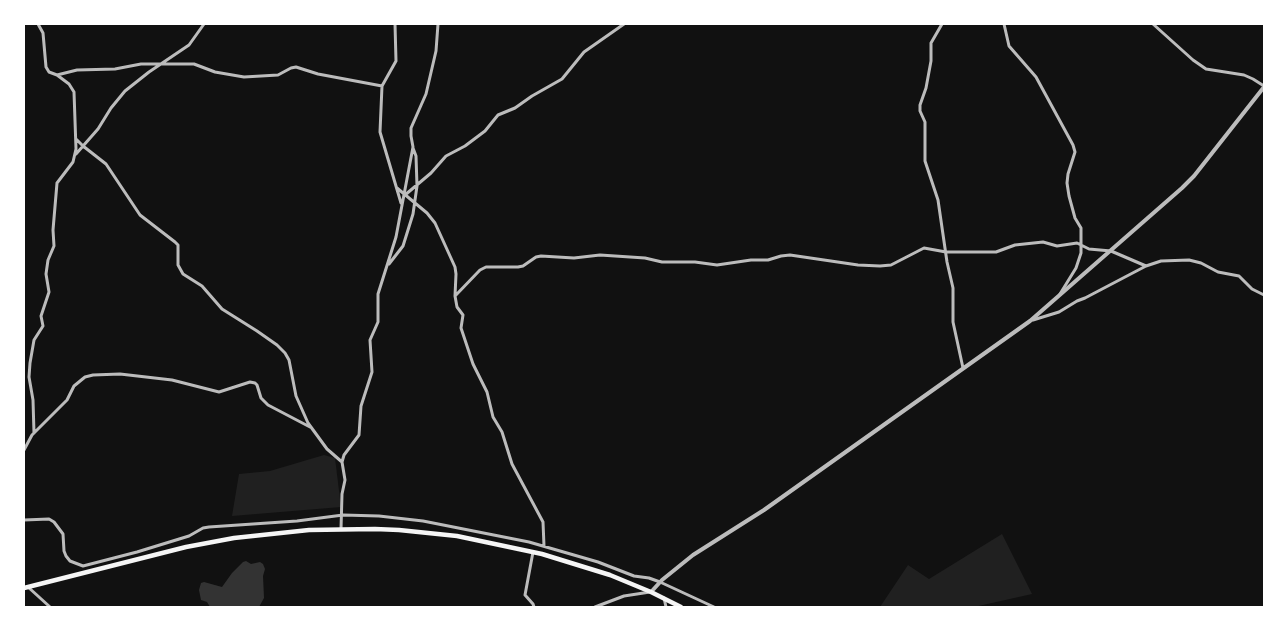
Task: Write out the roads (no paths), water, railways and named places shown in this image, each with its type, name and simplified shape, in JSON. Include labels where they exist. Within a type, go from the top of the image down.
[{"type":"main road","points":[[26,588],[208,542],[279,532],[341,529],[399,530],[457,536],[534,552],[610,575],[681,607]]},
{"type":"street","points":[[34,433],[33,400],[29,377],[30,363],[34,340],[43,326],[41,316],[49,292],[46,274],[48,260],[54,246],[53,225],[57,183],[69,169],[74,156],[76,139],[74,92],[69,84],[57,75],[49,72],[46,66],[43,33],[38,24]]},
{"type":"street","points":[[74,156],[98,128],[125,91],[148,72],[188,45],[204,24]]},
{"type":"street","points":[[394,24],[396,60],[382,86],[380,132],[402,204]]},
{"type":"street","points":[[388,266],[403,246],[413,214],[417,186],[416,156],[411,128],[426,94],[436,52],[438,24]]},
{"type":"street","points":[[404,195],[417,186],[446,156],[465,146],[484,131],[498,115],[515,108],[562,78],[584,52],[624,24]]},
{"type":"street","points":[[942,24],[931,43],[931,61],[920,111],[925,122],[925,161],[938,200],[953,288],[953,322],[962,368]]},
{"type":"street","points":[[1004,24],[1010,46],[1036,77],[1074,145],[1075,152],[1067,183],[1068,196],[1075,218],[1081,228],[1081,253],[1076,268],[1060,294]]},
{"type":"street","points":[[595,607],[624,596],[651,592],[660,582],[693,555],[772,504],[1030,321],[1167,203],[1188,182],[1264,87],[1253,78],[1244,75],[1206,69],[1193,60],[1153,24]]},
{"type":"street","points":[[57,75],[77,70],[115,69],[140,64],[194,64],[215,72],[244,77],[278,75],[296,67],[318,74],[382,86]]},
{"type":"street","points":[[76,139],[106,164],[140,215],[176,242],[178,245],[178,265],[183,274],[202,286],[222,309],[277,345],[284,353],[289,360],[296,396],[312,428],[327,449],[342,462]]},
{"type":"street","points":[[341,529],[343,515],[342,494],[345,480],[342,462],[344,455],[359,435],[361,406],[372,372],[370,340],[378,322],[378,294],[396,237],[413,147]]},
{"type":"street","points":[[397,188],[427,213],[435,223],[454,267],[456,274],[454,296],[457,308],[462,315],[461,328],[473,364],[487,392],[493,417],[502,432],[512,464],[543,522],[544,546]]},
{"type":"street","points":[[454,296],[480,270],[486,267],[523,266],[536,256],[574,258],[600,255],[645,258],[662,262],[696,262],[717,265],[751,260],[768,260],[790,255],[858,266],[880,266],[891,265],[924,248],[946,252],[996,252],[1015,246],[1043,242],[1057,246],[1077,243],[1089,249],[1111,251],[1146,266]]},
{"type":"street","points":[[1030,321],[1059,312],[1146,266],[1161,261],[1189,260],[1201,263],[1218,272],[1239,276],[1252,289],[1264,294]]},
{"type":"street","points":[[24,450],[34,433],[67,400],[74,386],[85,377],[120,374],[172,380],[219,392],[250,382],[255,383],[261,398],[268,405],[312,428]]},
{"type":"street","points":[[24,520],[49,519],[54,522],[63,534],[66,556],[70,562],[83,566],[189,536],[203,528],[297,521],[343,515],[379,516],[423,521],[544,546],[598,562],[634,576],[650,578],[714,607]]},
{"type":"street","points":[[534,552],[525,595],[534,607]]},
{"type":"street","points":[[26,588],[50,607]]},
{"type":"street","points":[[664,598],[666,607]]}]
